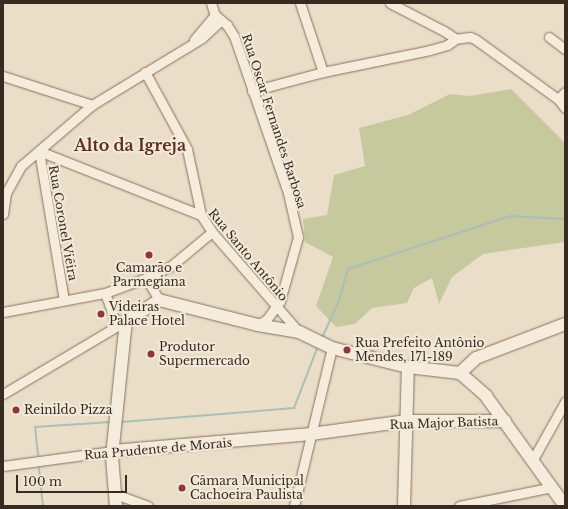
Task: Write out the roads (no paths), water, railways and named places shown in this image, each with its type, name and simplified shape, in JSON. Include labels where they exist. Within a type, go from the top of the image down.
[{"type":"main road","points":[[117,503],[113,451],[122,323],[159,300],[258,325],[299,332],[332,348],[408,367],[460,373],[481,390],[505,421],[565,506]]},
{"type":"main road","points":[[460,373],[465,365],[476,358],[565,324]]},
{"type":"main road","points":[[404,506],[408,367]]},
{"type":"main road","name":"Rua Major Batista","points":[[311,434],[407,421],[505,421]]},
{"type":"main road","name":"Rua Prudente de Morais","points":[[113,451],[311,434]]},
{"type":"street","name":"Rua Oscar Fernandes Barbosa","points":[[212,3],[218,18],[234,36],[288,193],[298,236],[277,308]]},
{"type":"street","points":[[300,3],[323,72]]},
{"type":"street","points":[[390,3],[444,31],[454,39]]},
{"type":"street","points":[[3,214],[4,192],[21,166],[92,105],[209,34],[218,18]]},
{"type":"street","points":[[549,37],[565,49]]},
{"type":"street","points":[[252,91],[323,72],[430,50],[447,45],[454,39],[475,38],[558,99],[565,108]]},
{"type":"street","points":[[145,72],[187,149],[201,215]]},
{"type":"street","points":[[3,76],[92,105]]},
{"type":"street","points":[[558,99],[565,92]]},
{"type":"street","name":"Rua Santo Antônio","points":[[39,151],[201,215],[212,232],[299,332]]},
{"type":"street","name":"Rua Coronel Viêira","points":[[39,151],[64,300]]},
{"type":"street","points":[[3,312],[105,293],[146,278],[171,266],[212,232]]},
{"type":"street","points":[[146,278],[159,300]]},
{"type":"street","points":[[3,394],[122,323],[105,293]]},
{"type":"street","points":[[258,325],[277,308]]},
{"type":"street","points":[[294,506],[332,348]]},
{"type":"street","points":[[532,461],[565,402]]},
{"type":"street","name":"Rua Prudente de Morais","points":[[4,466],[113,451]]},
{"type":"street","points":[[459,506],[552,487]]},
{"type":"street","points":[[117,503],[148,506]]},
{"type":"waterway","points":[[322,338],[340,298],[348,269],[510,216],[565,219]]},
{"type":"waterway","points":[[121,422],[294,408],[318,346]]},
{"type":"waterway","points":[[38,455],[35,427],[111,422]]},
{"type":"waterway","points":[[39,468],[43,506]]},
{"type":"place","name":"Camarão e Parmegiana","points":[[149,255]]},
{"type":"place","name":"Videiras Palace Hotel","points":[[101,314]]},
{"type":"place","name":"Rua Prefeito Antônio Mendes, 171-189","points":[[347,350]]},
{"type":"place","name":"Produtor Supermercado","points":[[151,354]]},
{"type":"place","name":"Reinildo Pizza","points":[[16,410]]},
{"type":"place","name":"Câmara Municipal Cachoeira Paulista","points":[[182,488]]},
{"type":"district","name":"Alto da Igreja","points":[[130,145]]}]
